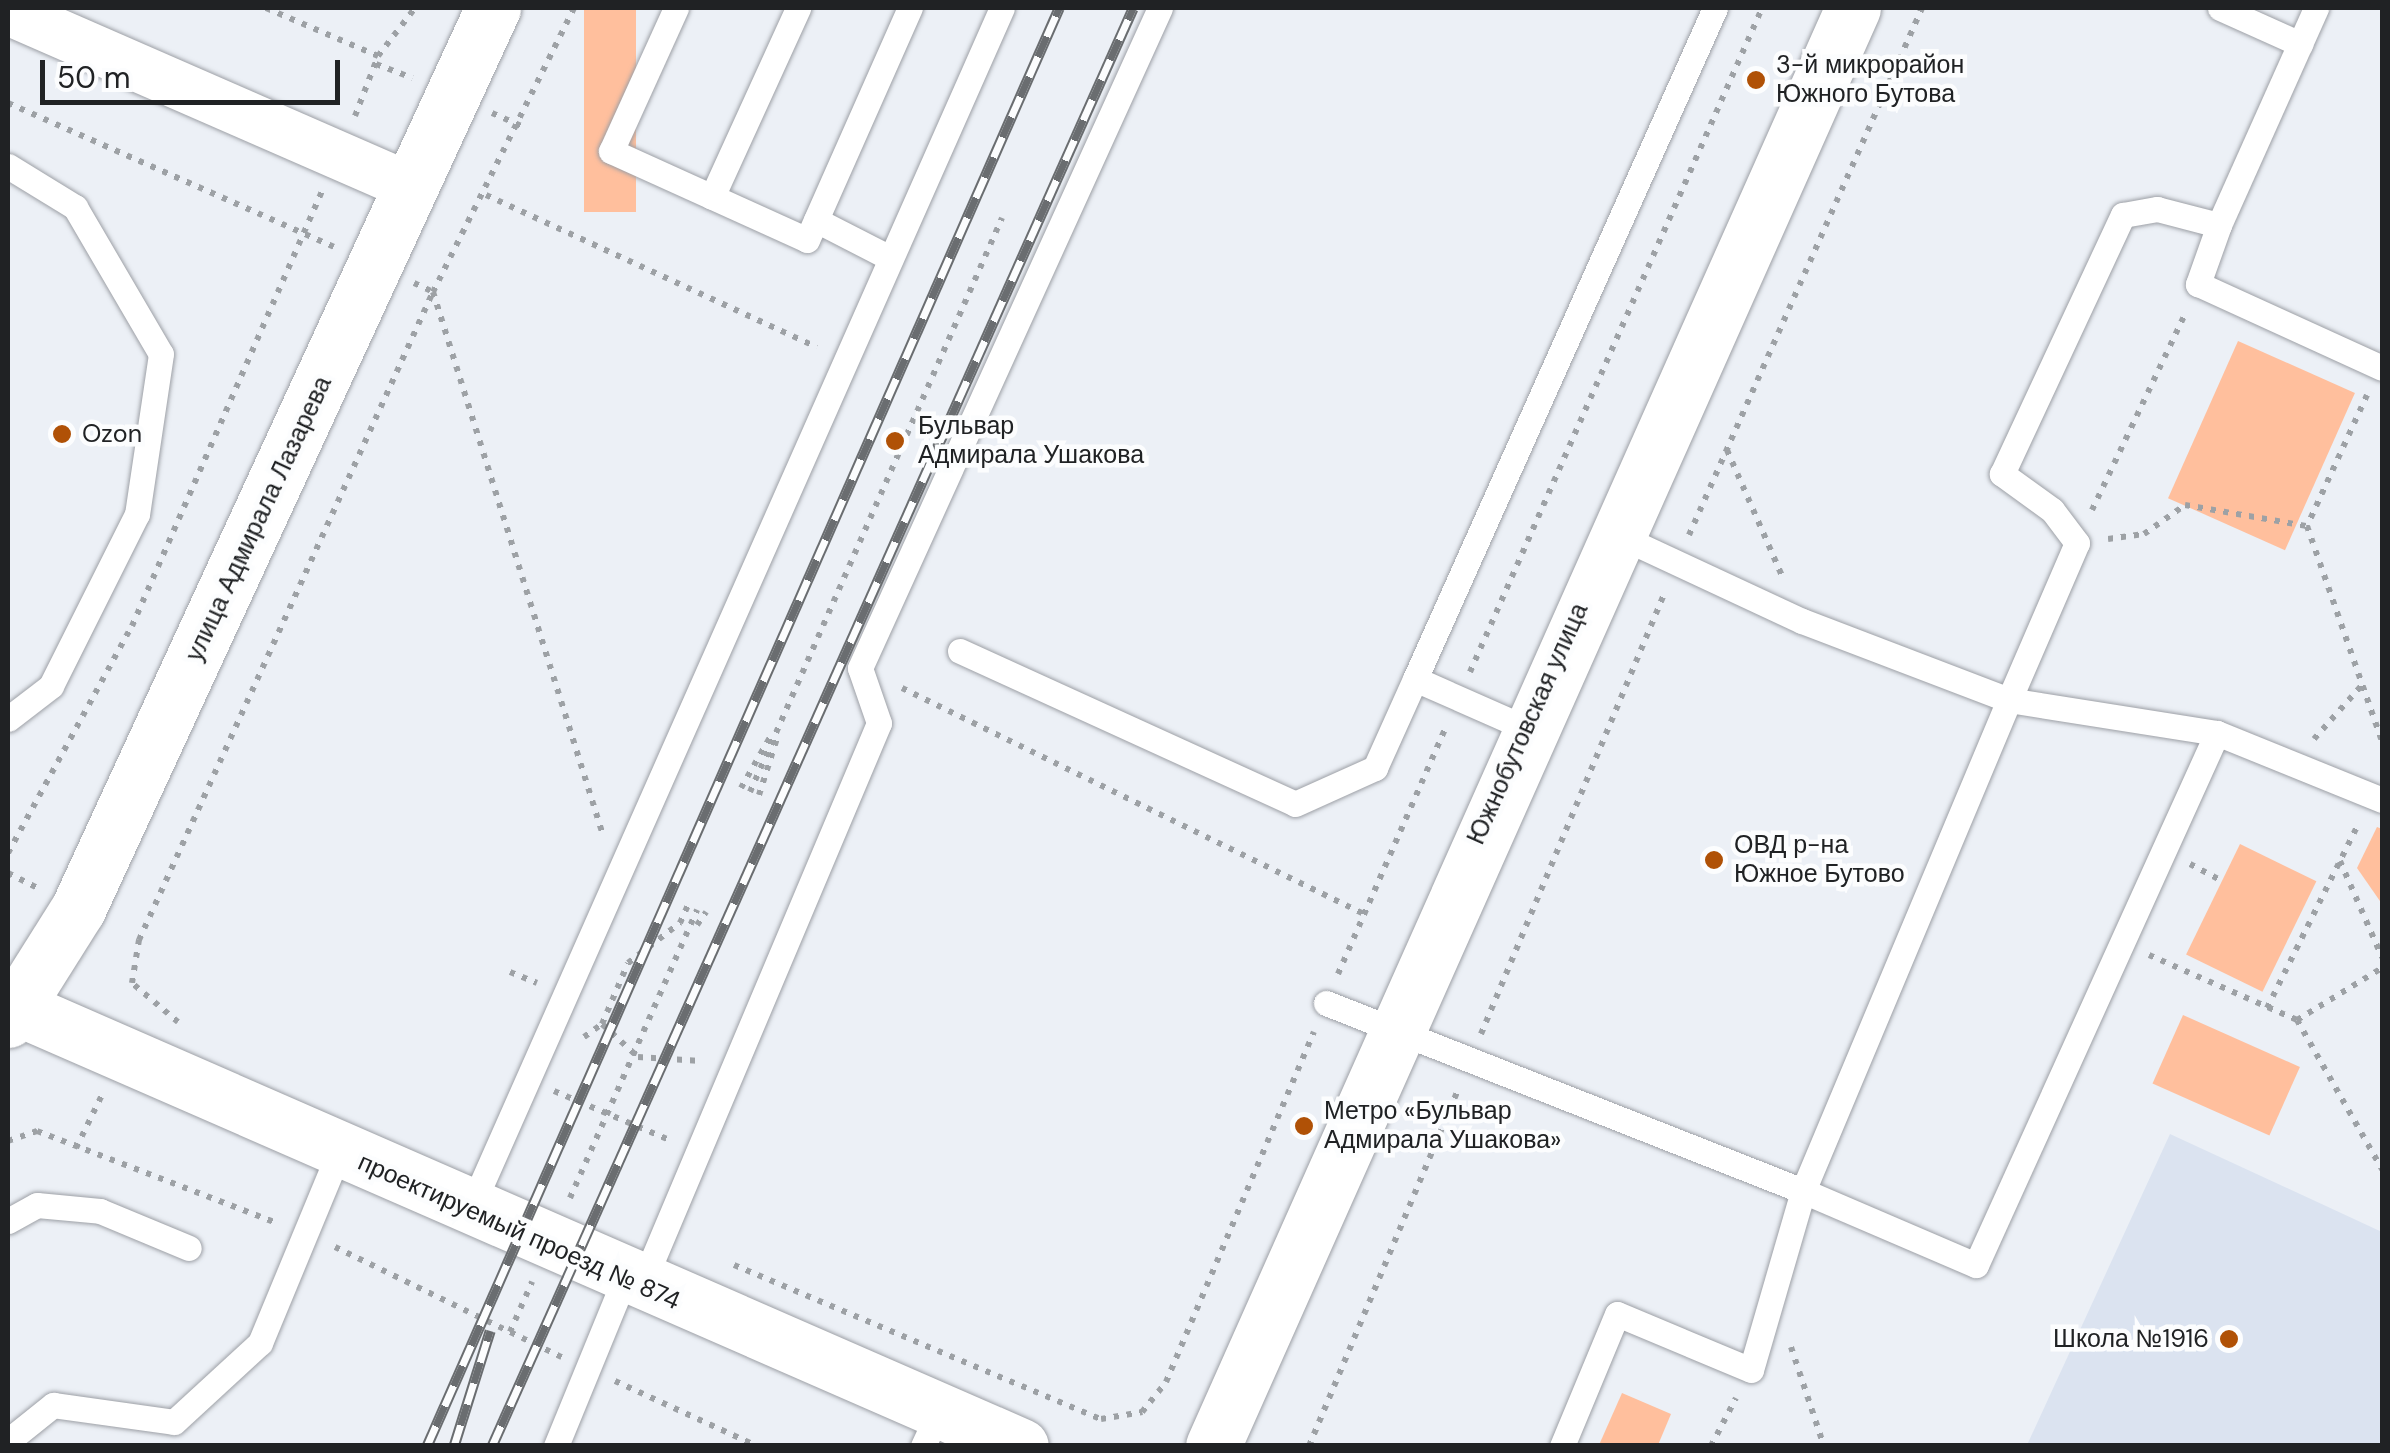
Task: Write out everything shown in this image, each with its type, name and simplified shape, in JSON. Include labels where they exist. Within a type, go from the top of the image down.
[{"type":"street","name":"улица Адмирала Лазарева","points":[[12,1008],[78,908],[494,8]]},
{"type":"street","name":"Южнобутовская улица","points":[[1213,1446],[1612,533],[1853,8]]},
{"type":"street","points":[[8,11],[413,188]]},
{"type":"street","name":"проектируемый проезд № 874","points":[[12,1008],[632,1284],[931,1428],[1021,1446]]},
{"type":"lane","points":[[676,8],[611,151],[806,240],[910,8]]},
{"type":"lane","points":[[712,197],[798,8]]},
{"type":"lane","points":[[470,1211],[1002,8]]},
{"type":"lane","points":[[556,1446],[588,1369],[661,1234],[879,723],[860,668],[1160,8]]},
{"type":"lane","points":[[960,651],[1294,804],[1375,768],[1715,8]]},
{"type":"lane","points":[[2220,8],[2300,44]]},
{"type":"lane","points":[[2316,8],[2219,225],[2198,284],[2381,367]]},
{"type":"lane","points":[[8,166],[75,207],[161,354],[137,514],[50,686],[8,720]]},
{"type":"lane","points":[[1562,1446],[1617,1314],[1751,1370],[1803,1191],[2077,543],[2052,510],[2002,474],[2123,215],[2157,209],[2219,225]]},
{"type":"lane","points":[[816,220],[890,258]]},
{"type":"lane","points":[[1612,533],[1676,566],[1802,621],[2010,700],[2216,733],[2378,798]]},
{"type":"lane","points":[[1416,678],[1526,728]]},
{"type":"lane","points":[[1326,1003],[1803,1191],[1976,1265],[2216,733]]},
{"type":"lane","points":[[8,1442],[53,1405],[174,1422],[260,1343],[339,1152]]},
{"type":"lane","points":[[8,1220],[37,1205],[100,1211],[189,1248]]},
{"type":"path","points":[[266,8],[378,56]]},
{"type":"path","points":[[8,853],[132,626],[289,282],[302,233],[340,156],[378,56],[416,8]]},
{"type":"path","points":[[188,1027],[132,983],[139,940],[433,292],[486,195],[574,8]]},
{"type":"path","points":[[661,1234],[1101,1419],[1142,1412],[1166,1382],[1364,914],[1762,8]]},
{"type":"path","points":[[1309,1446],[1726,448],[1922,8]]},
{"type":"path","points":[[8,103],[433,292],[616,876]]},
{"type":"path","points":[[486,195],[845,360]]},
{"type":"path","points":[[755,793],[780,724],[1002,218]]},
{"type":"path","points":[[2077,543],[2198,284]]},
{"type":"path","points":[[2381,367],[2307,526],[2382,740]]},
{"type":"path","points":[[1726,448],[1802,621]]},
{"type":"path","points":[[2077,543],[2144,534],[2185,505],[2307,526]]},
{"type":"path","points":[[860,668],[1364,914]]},
{"type":"path","points":[[2292,764],[2362,684]]},
{"type":"path","points":[[741,788],[780,724]]},
{"type":"path","points":[[2268,1008],[2340,860],[2378,798]]},
{"type":"path","points":[[2340,860],[2382,957]]},
{"type":"path","points":[[680,923],[688,905]]},
{"type":"path","points":[[572,1196],[638,1057],[693,930],[697,910],[634,956],[602,1024],[638,1057],[733,1064]]},
{"type":"path","points":[[693,930],[706,912]]},
{"type":"path","points":[[2119,941],[2296,1020],[2382,1169]]},
{"type":"path","points":[[2296,1020],[2382,968]]},
{"type":"path","points":[[527,1079],[696,1151]]},
{"type":"path","points":[[8,1141],[37,1131],[306,1233],[757,1446]]},
{"type":"path","points":[[556,1190],[589,1204]]},
{"type":"path","points":[[1774,1292],[1824,1446]]},
{"type":"path","points":[[1711,1446],[1751,1370]]},
{"type":"shaded area","points":[[584,8],[636,8],[636,212],[584,212]]},
{"type":"shaded area","points":[[2238,341],[2355,393],[2285,550],[2168,498]]},
{"type":"shaded area","points":[[2377,827],[2382,829],[2382,904],[2357,868]]},
{"type":"shaded area","points":[[2240,844],[2316,881],[2262,992],[2186,955]]},
{"type":"shaded area","points":[[2183,1015],[2300,1067],[2269,1136],[2152,1084]]},
{"type":"shaded area","name":"Школа №1916","points":[[2170,1134],[2382,1232],[2382,1445],[2027,1445]]},
{"type":"shaded area","points":[[1622,1393],[1671,1414],[1658,1445],[1599,1445]]},
{"type":"railway","points":[[427,1446],[1059,8]]},
{"type":"railway","points":[[492,1446],[1133,8]]},
{"type":"railway","points":[[454,1446],[490,1331]]},
{"type":"place","name":"3-й микрорайон Южного Бутова","points":[[1756,80]]},
{"type":"place","name":"Ozon","points":[[62,434]]},
{"type":"place","name":"Бульвар Адмирала Ушакова","points":[[895,441]]},
{"type":"place","name":"ОВД р-на Южное Бутово","points":[[1714,860]]},
{"type":"place","name":"Метро «Бульвар Адмирала Ушакова»","points":[[1304,1126]]},
{"type":"place","name":"Школа №1916","points":[[2229,1339]]}]
